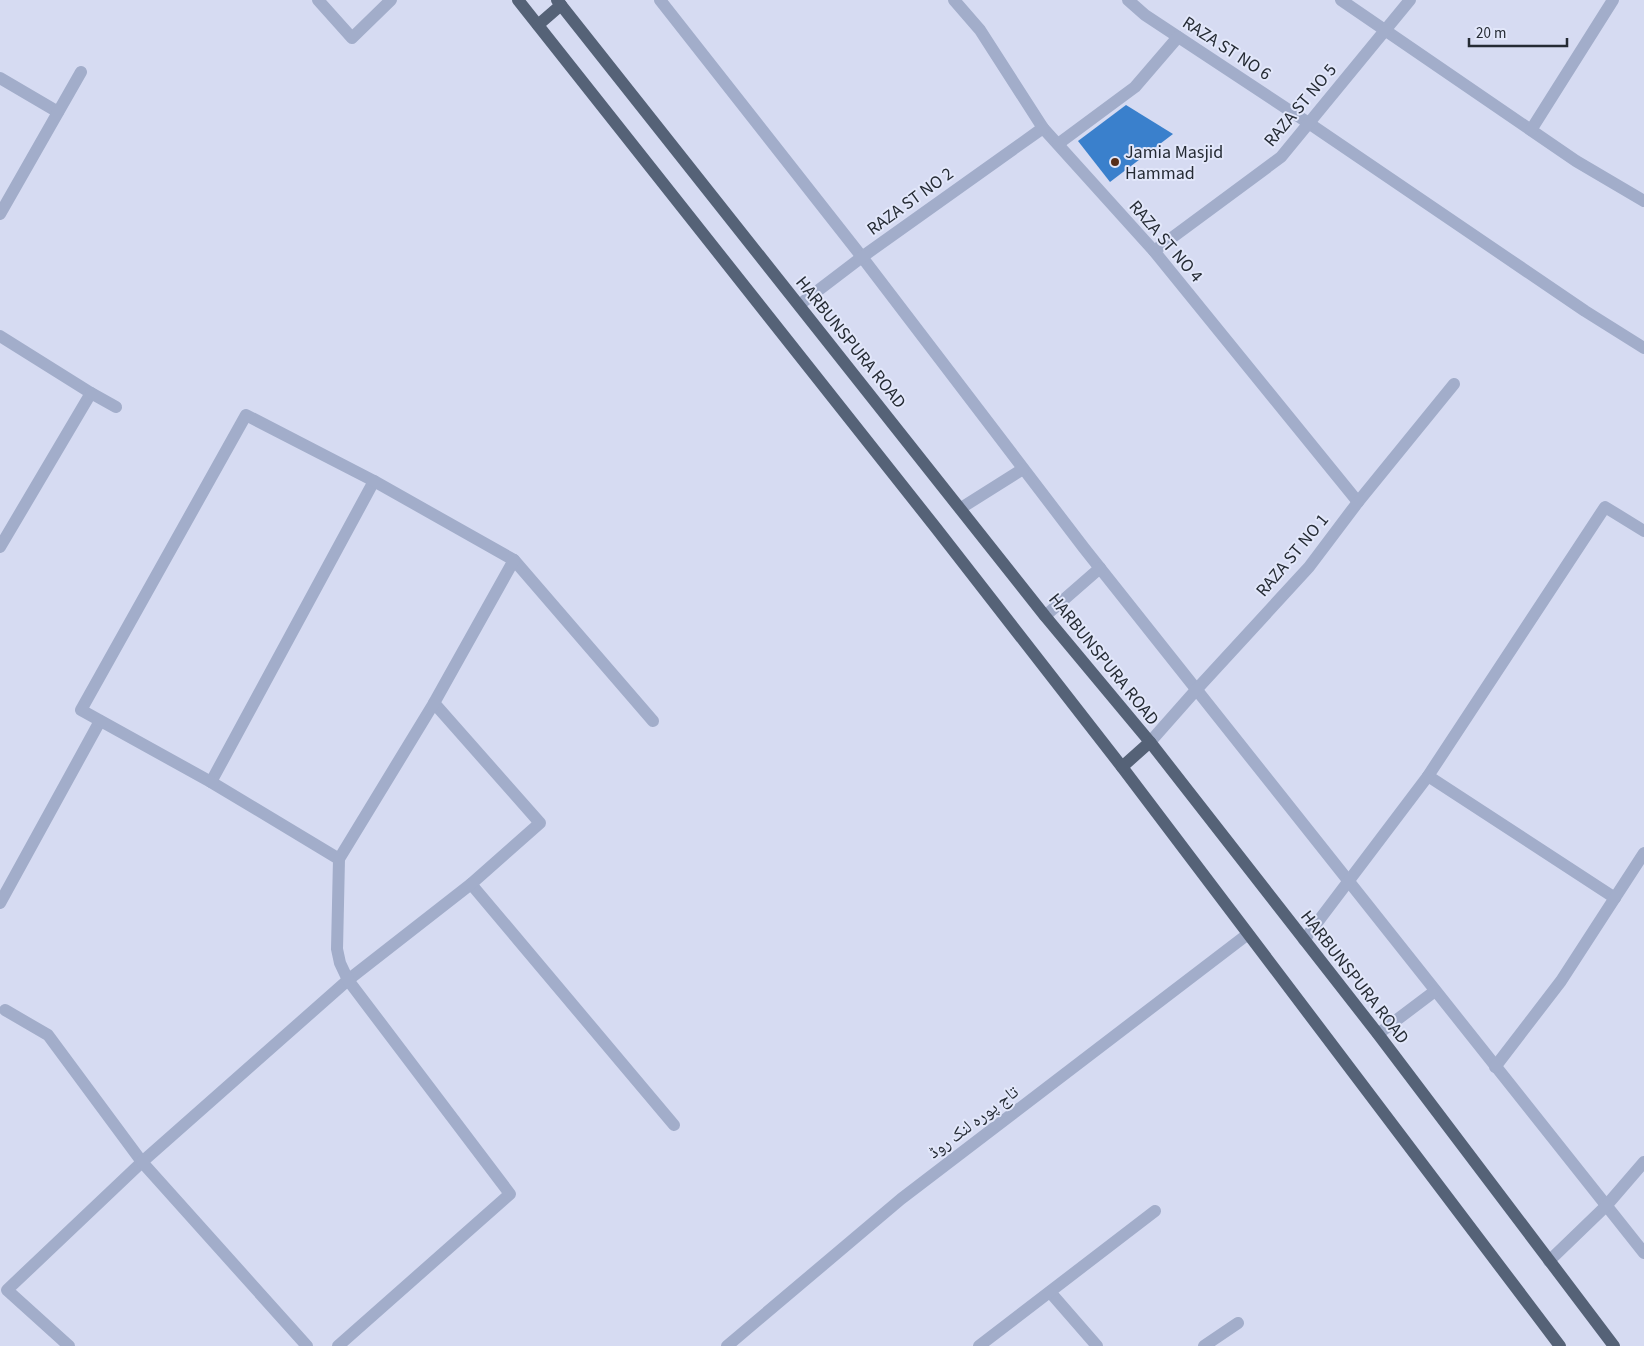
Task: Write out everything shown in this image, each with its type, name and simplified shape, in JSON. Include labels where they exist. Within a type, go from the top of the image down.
[{"type":"main road","points":[[518,0],[1122,767],[1560,1346]]},
{"type":"main road","points":[[538,25],[559,2]]},
{"type":"main road","name":"HARBUNSPURA ROAD","points":[[559,2],[1045,616],[1150,742],[1378,1034],[1614,1346]]},
{"type":"main road","points":[[1122,767],[1150,742]]},
{"type":"street","points":[[318,0],[352,38],[390,0]]},
{"type":"street","points":[[660,0],[862,257],[1100,568],[1644,1253]]},
{"type":"street","name":"RAZA ST NO 4","points":[[954,0],[980,30],[1043,128],[1154,251],[1358,502]]},
{"type":"street","name":"RAZA ST NO 6","points":[[1128,0],[1145,15],[1310,124],[1585,311],[1644,348]]},
{"type":"street","points":[[1341,0],[1576,161],[1644,201]]},
{"type":"street","name":"RAZA ST NO 5","points":[[1154,251],[1282,157],[1410,0]]},
{"type":"street","points":[[1531,130],[1613,0]]},
{"type":"street","points":[[1058,144],[1135,87],[1178,37]]},
{"type":"street","points":[[0,214],[81,72]]},
{"type":"street","points":[[0,78],[58,112]]},
{"type":"street","name":"RAZA ST NO 2","points":[[799,305],[862,257],[1043,128]]},
{"type":"street","points":[[0,336],[116,407]]},
{"type":"street","name":"RAZA ST NO 1","points":[[1150,742],[1309,568],[1358,502],[1454,384]]},
{"type":"street","points":[[0,547],[91,393]]},
{"type":"street","points":[[339,859],[211,782],[81,710],[246,415],[374,481],[514,560],[653,722]]},
{"type":"street","points":[[961,508],[1023,468]]},
{"type":"street","points":[[211,782],[374,481]]},
{"type":"street","points":[[1304,940],[1350,882],[1428,776],[1605,507],[1644,531]]},
{"type":"street","points":[[338,1346],[510,1194],[348,980],[340,963],[337,949],[339,859],[434,703],[514,560]]},
{"type":"street","points":[[1045,616],[1100,568]]},
{"type":"street","points":[[69,1346],[3,1287],[348,980],[471,884],[540,823],[434,703]]},
{"type":"street","points":[[0,903],[100,721]]},
{"type":"street","points":[[1428,776],[1615,898]]},
{"type":"street","points":[[1495,1067],[1560,981],[1644,853]]},
{"type":"street","points":[[471,884],[674,1125]]},
{"type":"street","name":"تاج پورہ لنک روڈ","points":[[727,1346],[901,1199],[1248,934]]},
{"type":"street","points":[[1378,1034],[1435,991]]},
{"type":"street","points":[[5,1010],[48,1035],[142,1162],[308,1346]]},
{"type":"street","points":[[1549,1261],[1606,1206],[1644,1162]]},
{"type":"street","points":[[979,1346],[1155,1211]]},
{"type":"street","points":[[1050,1292],[1097,1346]]},
{"type":"street","points":[[1204,1346],[1238,1323]]},
{"type":"building","name":"Jamia Masjid Hammad","points":[[1126,105],[1173,134],[1110,182],[1078,141]]},
{"type":"place","name":"Jamia Masjid Hammad","points":[[1115,162]]}]
